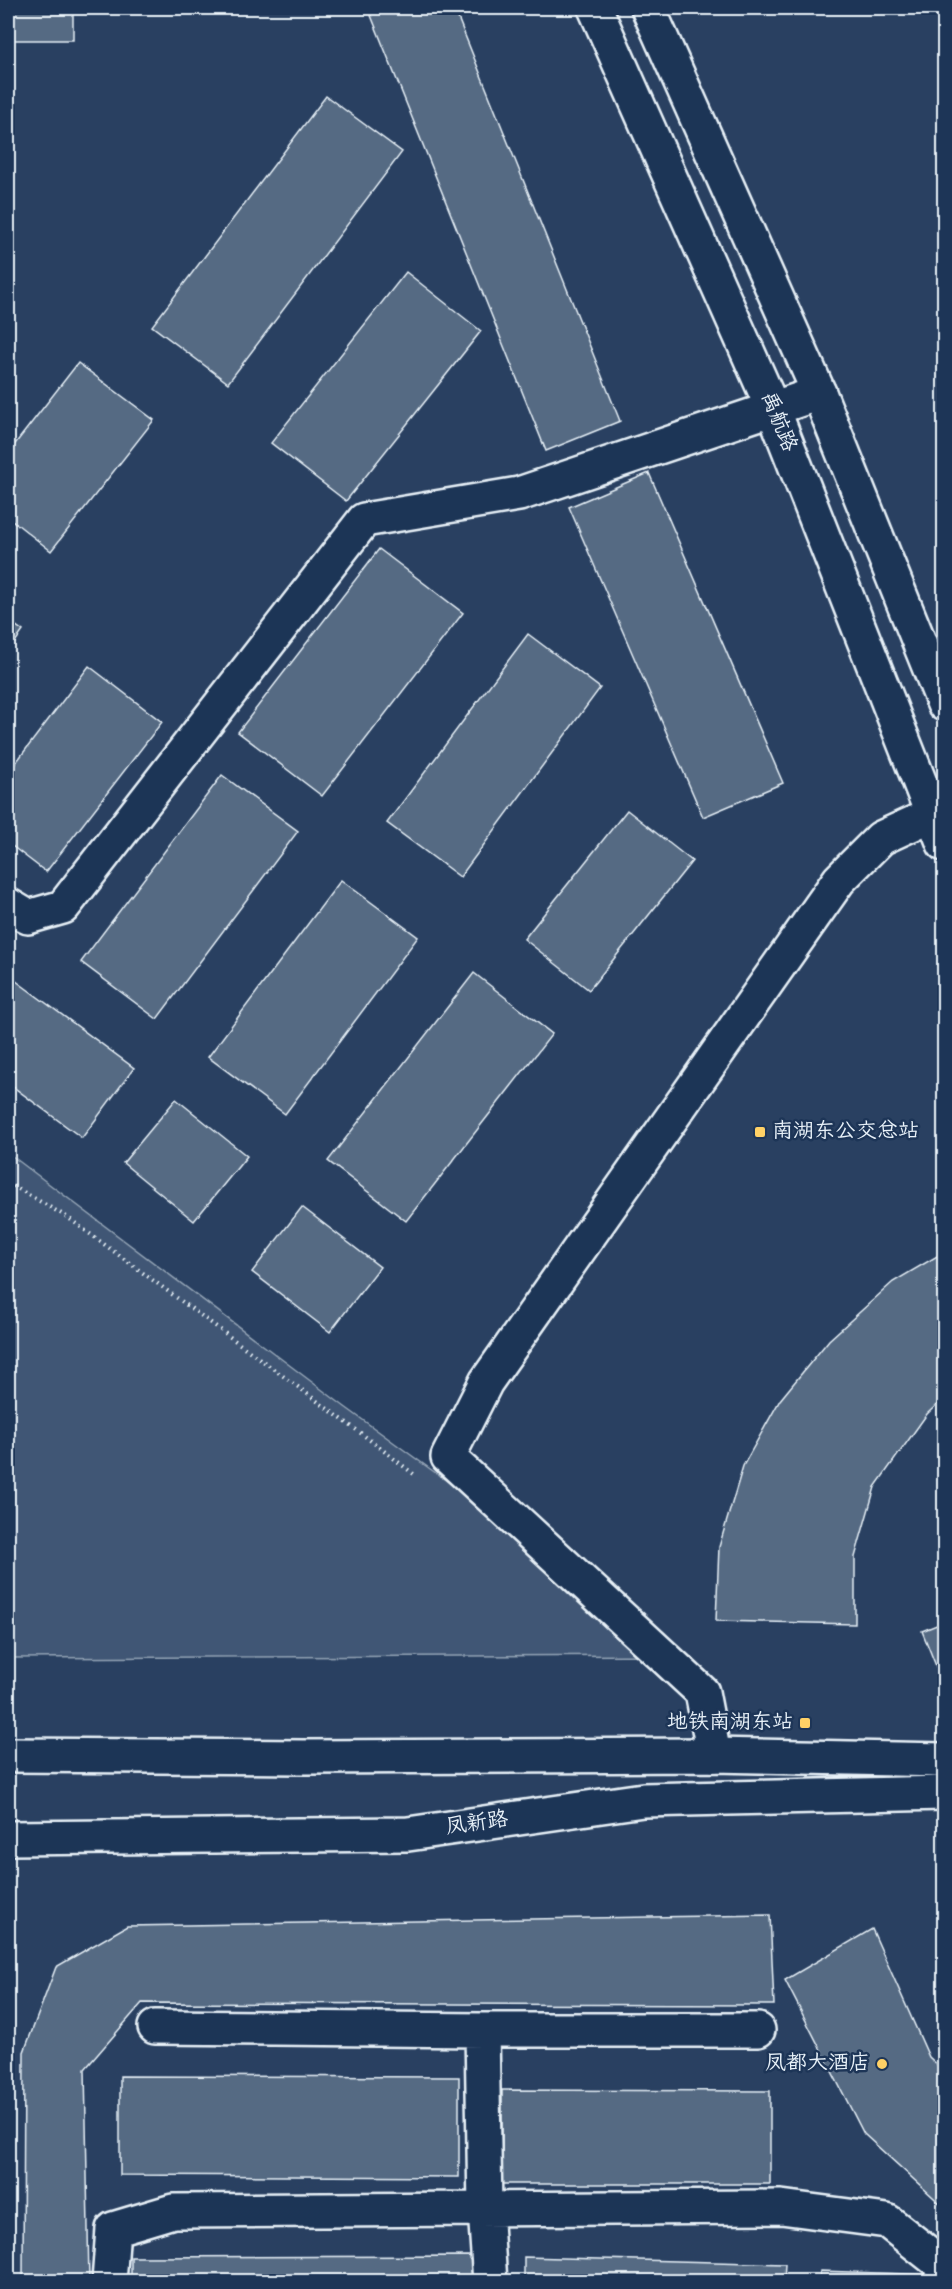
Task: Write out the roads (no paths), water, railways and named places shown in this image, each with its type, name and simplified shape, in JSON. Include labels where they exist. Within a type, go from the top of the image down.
[{"type":"main road","name":"禹航路","points":[[595,8],[773,409],[940,822]]},
{"type":"main road","points":[[648,8],[819,393],[945,704]]},
{"type":"main road","points":[[8,905],[28,917],[63,906],[364,520],[519,494],[819,393]]},
{"type":"main road","points":[[714,1755],[702,1692],[448,1457],[486,1382],[839,880],[881,838],[940,822]]},
{"type":"main road","points":[[8,1755],[291,1757],[714,1755],[945,1760]]},
{"type":"main road","name":"凤新路","points":[[8,1838],[408,1834],[643,1800],[945,1793]]},
{"type":"main road","points":[[155,2027],[758,2030]]},
{"type":"main road","points":[[482,2030],[485,2209],[490,2282]]},
{"type":"main road","points":[[109,2282],[114,2229],[172,2211],[781,2207],[887,2221],[945,2266]]},
{"type":"place","name":"南湖东公交总站","points":[[760,1132]]},
{"type":"place","name":"地铁南湖东站","points":[[805,1723]]},
{"type":"place","name":"凤都大酒店","points":[[882,2064]]}]
